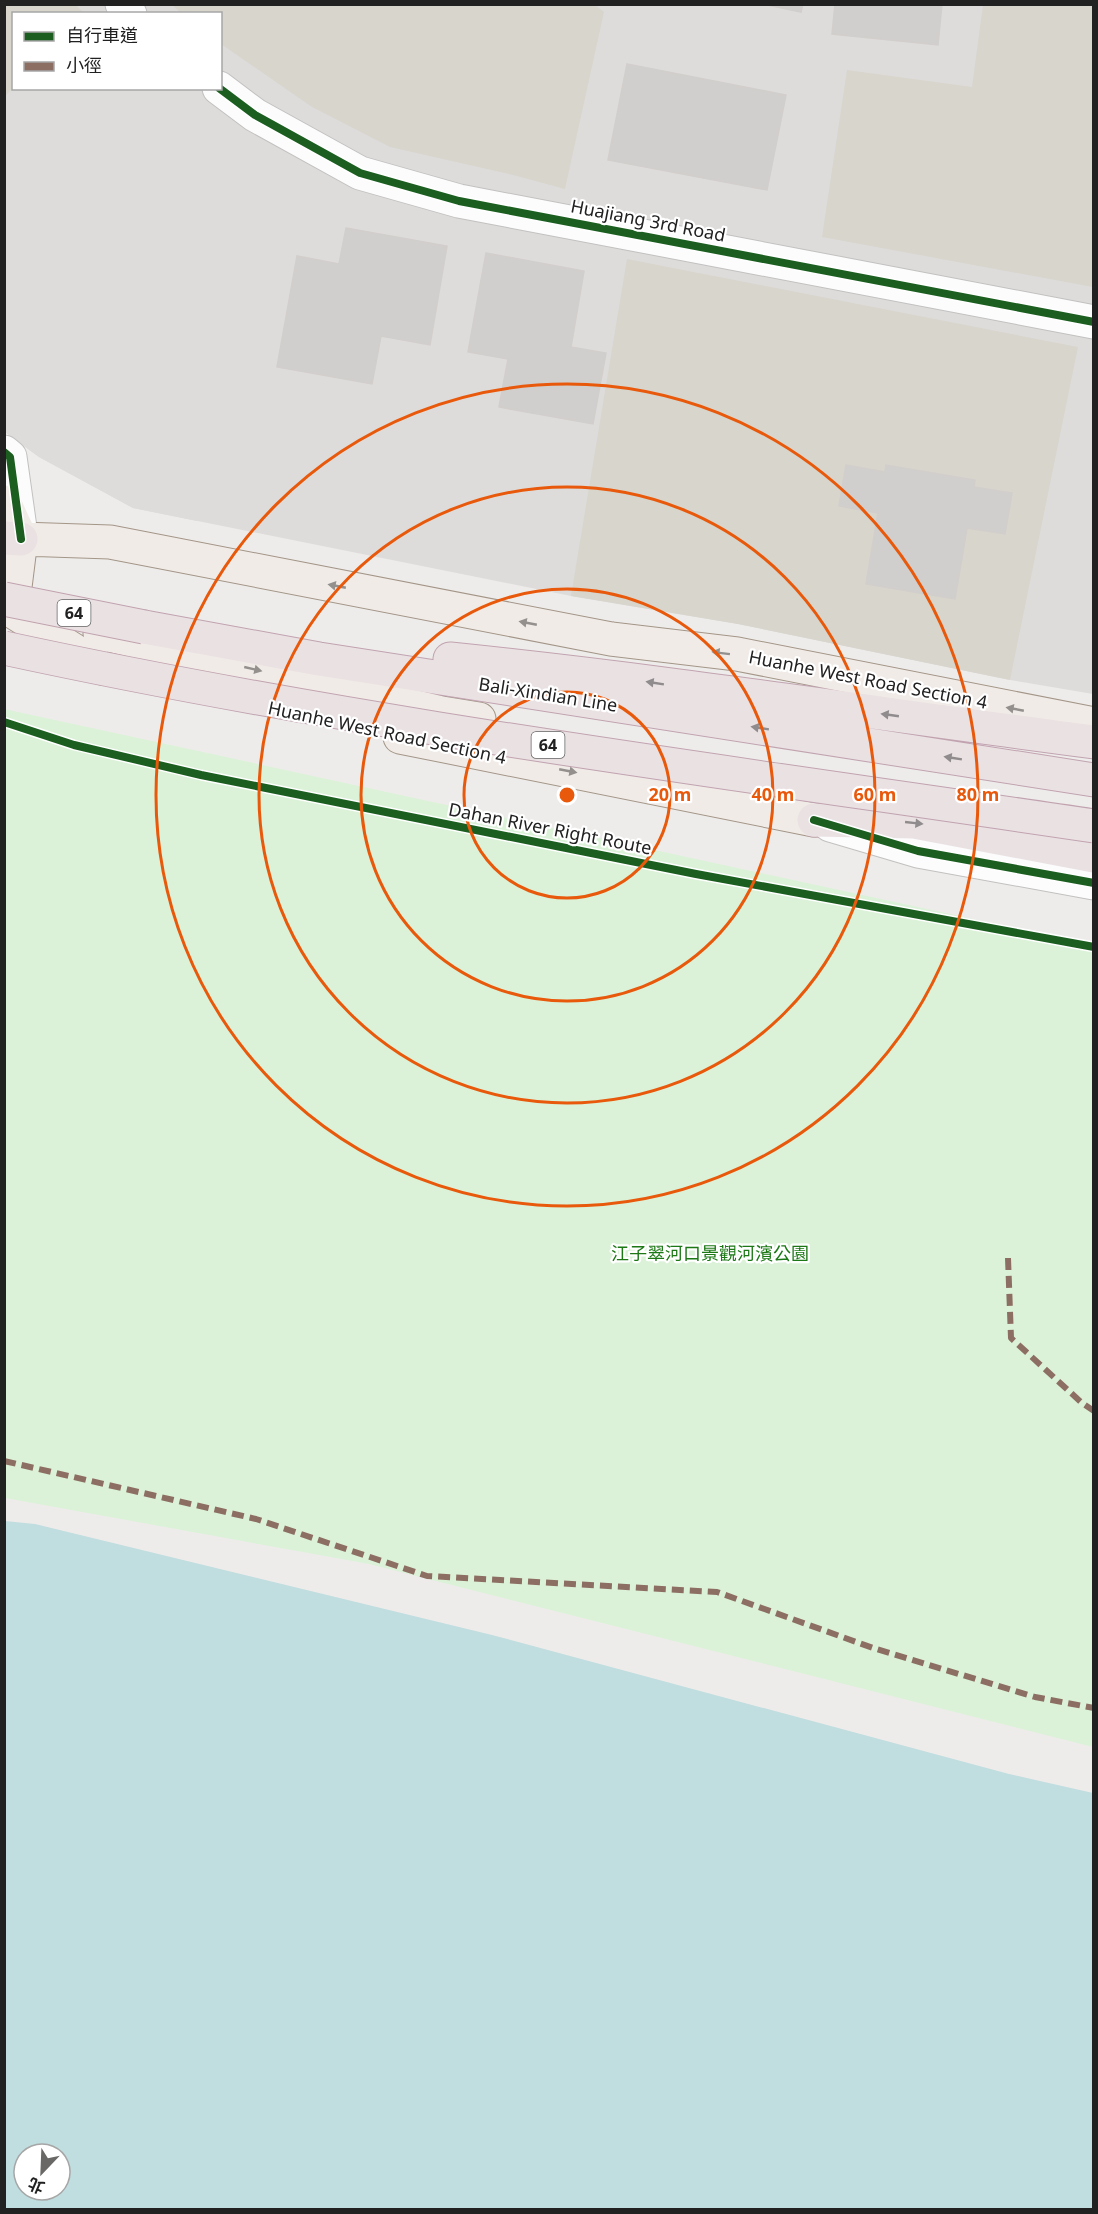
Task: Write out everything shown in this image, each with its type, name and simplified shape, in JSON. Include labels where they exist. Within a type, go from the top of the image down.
[{"type":"highway","name":"Bali-Xindian Line","points":[[7,606],[144,627],[319,659],[1094,780]]},
{"type":"highway","points":[[144,627],[606,675],[758,698],[1094,742]]},
{"type":"highway","name":"64","points":[[4,648],[440,730],[1094,824]]},
{"type":"highway","points":[[814,820],[914,822],[1094,856]]},
{"type":"main road","points":[[4,502],[9,533],[7,606]]},
{"type":"main road","name":"Huanhe West Road Section 4","points":[[9,533],[110,542],[611,639],[736,654],[1094,724]]},
{"type":"main road","name":"Huanhe West Road Section 4","points":[[7,606],[106,671],[434,744],[814,820]]},
{"type":"main road","name":"Huanhe West Road Section 4","points":[[7,606],[171,651],[442,713],[1094,824]]},
{"type":"street","name":"Huajiang 3rd Road","points":[[222,90],[255,115],[360,173],[459,201],[1094,322]]},
{"type":"street","points":[[4,452],[10,457],[9,533]]},
{"type":"street","name":"Huanhe West Road Section 4","points":[[814,820],[918,851],[1094,883]]},
{"type":"shaded area","points":[[5,4],[76,5],[83,12],[12,12],[12,89],[5,96]]},
{"type":"shaded area","points":[[5,5],[1093,5],[1093,694],[1010,680],[738,624],[571,596],[133,508],[39,457],[5,432]]},
{"type":"shaded area","points":[[172,5],[595,5],[604,12],[565,189],[390,147],[312,107],[222,45],[222,12],[180,12]]},
{"type":"shaded area","points":[[983,5],[1093,5],[1093,287],[822,237],[847,70],[972,87]]},
{"type":"shaded area","points":[[12,89],[177,90],[223,126],[287,165],[206,329],[243,342],[197,521],[133,508],[39,457],[5,432],[4,96]]},
{"type":"shaded area","points":[[627,259],[1078,347],[1010,680],[738,624],[571,596]]},
{"type":"green space","name":"江子翠河口景觀河濱公園","points":[[4,709],[1093,945],[1093,1747],[369,1564],[5,1498]]},
{"type":"water","points":[[5,1521],[35,1524],[492,1635],[1009,1774],[1093,1793],[1093,2209],[5,2209]]},
{"type":"building","points":[[763,4],[803,4],[801,12]]},
{"type":"building","points":[[835,4],[942,4],[938,45],[832,34]]},
{"type":"building","points":[[627,64],[786,95],[767,190],[608,160]]},
{"type":"building","points":[[346,228],[447,246],[430,345],[381,336],[372,384],[277,367],[297,256],[339,264]]},
{"type":"building","points":[[486,253],[584,271],[571,347],[606,353],[593,424],[499,407],[508,359],[468,352]]},
{"type":"building","points":[[846,465],[885,472],[886,465],[975,480],[974,487],[1012,493],[1005,534],[967,528],[955,599],[866,584],[878,513],[839,506]]},
{"type":"marked path","points":[[1008,1258],[1011,1338],[1082,1403],[1094,1411]]},
{"type":"marked path","points":[[4,1461],[256,1519],[427,1576],[717,1592],[873,1648],[1035,1697],[1094,1708]]},
{"type":"cycle path","points":[[222,90],[255,115],[360,173],[459,201],[1094,322]]},
{"type":"cycle path","points":[[4,452],[10,457],[21,539]]},
{"type":"cycle path","name":"Dahan River Right Route","points":[[4,722],[74,745],[201,775],[696,874],[1094,947]]},
{"type":"cycle path","points":[[814,820],[918,851],[1094,883]]}]
